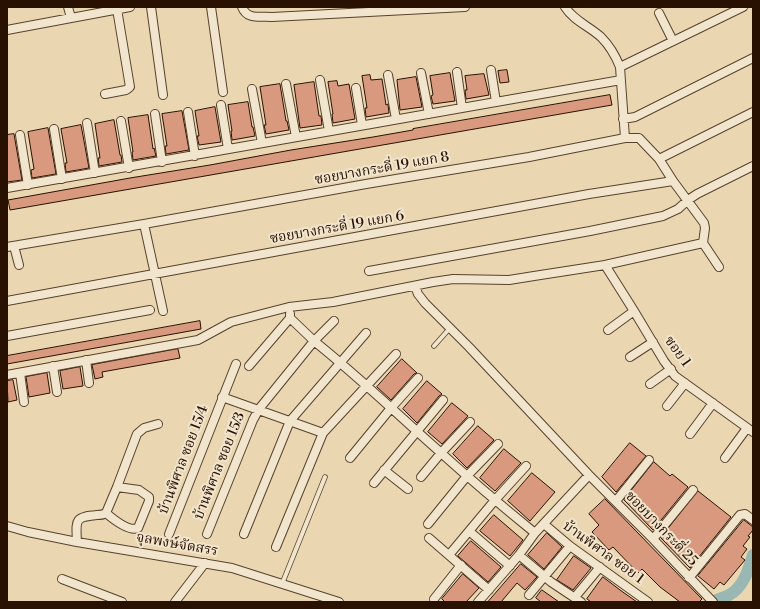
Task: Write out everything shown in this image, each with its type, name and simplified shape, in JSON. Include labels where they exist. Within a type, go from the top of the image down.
[{"type":"street","points":[[68,7],[71,18]]},
{"type":"street","points":[[7,30],[71,18],[95,10],[130,7]]},
{"type":"street","points":[[151,7],[163,95]]},
{"type":"street","points":[[211,7],[223,92]]},
{"type":"street","points":[[242,7],[245,14],[250,16],[272,17],[465,7]]},
{"type":"street","points":[[565,7],[572,17],[601,38],[615,57],[620,67],[625,138],[639,138],[659,159],[673,181],[704,223],[705,228],[703,243],[719,267]]},
{"type":"street","points":[[620,67],[743,7]]},
{"type":"street","points":[[105,94],[126,90],[130,87],[117,9]]},
{"type":"street","points":[[659,13],[673,41]]},
{"type":"street","points":[[623,119],[635,117],[753,58]]},
{"type":"street","points":[[491,70],[496,102]]},
{"type":"street","points":[[457,72],[462,108]]},
{"type":"street","points":[[421,73],[429,114]]},
{"type":"street","points":[[388,75],[396,119]]},
{"type":"street","points":[[320,80],[329,131]]},
{"type":"street","points":[[7,188],[129,168],[362,125],[621,80]]},
{"type":"street","points":[[286,84],[296,137]]},
{"type":"street","points":[[356,88],[362,125]]},
{"type":"street","points":[[252,90],[262,143]]},
{"type":"street","points":[[221,104],[228,149]]},
{"type":"street","points":[[188,112],[195,156]]},
{"type":"street","points":[[659,159],[753,112]]},
{"type":"street","points":[[154,114],[162,162]]},
{"type":"street","points":[[121,121],[129,168]]},
{"type":"street","points":[[87,123],[95,173]]},
{"type":"street","points":[[54,129],[62,179]]},
{"type":"street","points":[[20,135],[28,184]]},
{"type":"street","name":"ซอยบางกระดี่ 19 แยก 8","points":[[144,224],[366,184],[529,157],[625,138]]},
{"type":"street","points":[[369,271],[653,218],[678,209],[697,194],[753,166]]},
{"type":"street","name":"ซอยบางกระดี่ 19 แยก 6","points":[[7,301],[588,194],[673,181]]},
{"type":"street","points":[[18,265],[11,246],[144,224],[163,311]]},
{"type":"street","points":[[7,375],[198,340],[231,322],[289,307],[334,302],[453,279],[509,280],[605,265],[703,243]]},
{"type":"street","name":"ซอย 1","points":[[605,265],[664,361],[675,376],[750,430]]},
{"type":"street","name":"ซอยบางกระดี่ 25","points":[[415,286],[418,294],[425,303],[710,600]]},
{"type":"street","points":[[289,307],[290,318],[367,385],[467,476],[535,533]]},
{"type":"street","points":[[7,336],[150,310]]},
{"type":"street","points":[[608,330],[634,311]]},
{"type":"street","points":[[249,366],[290,318]]},
{"type":"street","name":"บ้านพิศาล ซอย 15/3","points":[[207,534],[253,420],[259,409],[313,339],[334,321]]},
{"type":"street","points":[[244,534],[290,421],[366,333]]},
{"type":"street","points":[[630,357],[653,342]]},
{"type":"street","points":[[276,547],[324,433],[396,354]]},
{"type":"street","points":[[86,360],[89,383]]},
{"type":"street","name":"บ้านพิศาล ซอย 15/4","points":[[169,534],[236,364]]},
{"type":"street","points":[[53,366],[57,392]]},
{"type":"street","points":[[650,384],[671,369]]},
{"type":"street","points":[[20,373],[24,402]]},
{"type":"street","points":[[350,458],[418,378]]},
{"type":"street","points":[[667,406],[685,383]]},
{"type":"street","points":[[222,397],[324,433]]},
{"type":"street","points":[[374,483],[443,400]]},
{"type":"street","points":[[690,434],[713,403]]},
{"type":"street","points":[[421,478],[441,453],[470,422]]},
{"type":"street","points":[[77,542],[76,525],[78,519],[84,516],[103,515],[106,513],[138,432],[144,428],[158,424]]},
{"type":"street","points":[[725,458],[750,430]]},
{"type":"street","points":[[428,524],[467,476],[498,444]]},
{"type":"street","points":[[616,501],[650,460]]},
{"type":"street","points":[[449,555],[526,466]]},
{"type":"street","points":[[384,470],[408,489]]},
{"type":"street","points":[[478,602],[510,566],[535,533],[589,475]]},
{"type":"street","points":[[106,513],[114,520],[132,529],[138,528],[149,501],[149,497],[139,490],[117,486]]},
{"type":"street","points":[[653,539],[693,490]]},
{"type":"street","points":[[689,578],[740,515],[745,514],[753,520]]},
{"type":"street","name":"บ้านพิศาล ซอย 1","points":[[544,524],[570,546],[648,602]]},
{"type":"street","name":"จุลพงษ์จัดสรร","points":[[7,526],[77,542],[232,568],[339,602]]},
{"type":"street","points":[[469,531],[510,566]]},
{"type":"street","points":[[429,538],[489,590]]},
{"type":"street","points":[[529,595],[570,546]]},
{"type":"street","points":[[519,555],[545,577],[578,600],[600,567]]},
{"type":"street","points":[[175,602],[205,563]]},
{"type":"street","points":[[434,599],[461,565]]},
{"type":"street","points":[[62,579],[122,602]]},
{"type":"lane","points":[[434,346],[450,328]]},
{"type":"lane","points":[[282,584],[325,477]]},
{"type":"building","points":[[507,70],[509,82],[500,83],[498,71]]},
{"type":"building","points":[[450,73],[455,101],[433,104],[430,76]]},
{"type":"building","points":[[484,74],[489,95],[466,99],[465,90],[467,90],[465,76]]},
{"type":"building","points":[[370,75],[371,80],[382,79],[386,105],[388,104],[389,113],[366,117],[365,108],[367,108],[362,76]]},
{"type":"building","points":[[416,77],[422,107],[400,110],[397,80]]},
{"type":"building","points":[[337,81],[338,86],[349,84],[355,119],[333,123],[328,82]]},
{"type":"building","points":[[314,82],[319,116],[321,116],[322,125],[300,128],[294,85]]},
{"type":"building","points":[[280,84],[286,121],[289,130],[266,134],[260,87]]},
{"type":"building","points":[[610,95],[612,105],[10,210],[8,200],[130,178]]},
{"type":"building","points":[[248,102],[255,136],[232,140],[228,105]]},
{"type":"building","points":[[215,107],[221,142],[199,145],[195,111]]},
{"type":"building","points":[[182,111],[189,150],[166,154],[165,146],[167,146],[162,114]]},
{"type":"building","points":[[148,115],[153,149],[154,148],[156,156],[133,160],[128,118]]},
{"type":"building","points":[[114,120],[122,162],[99,166],[98,158],[100,158],[95,124]]},
{"type":"building","points":[[81,125],[89,168],[66,172],[65,163],[67,163],[61,129]]},
{"type":"building","points":[[48,128],[56,174],[32,178],[31,170],[34,169],[28,132]]},
{"type":"building","points":[[14,134],[22,180],[7,182],[7,135]]},
{"type":"building","points":[[200,321],[201,329],[7,364],[7,356]]},
{"type":"building","points":[[178,349],[180,358],[102,372],[103,377],[95,379],[92,365]]},
{"type":"building","points":[[402,359],[417,373],[414,374],[391,400],[377,387]]},
{"type":"building","points":[[80,367],[83,386],[63,389],[60,371]]},
{"type":"building","points":[[47,373],[50,393],[29,397],[26,377]]},
{"type":"building","points":[[13,380],[17,400],[8,402],[7,381]]},
{"type":"building","points":[[427,381],[442,394],[417,423],[403,409]]},
{"type":"building","points":[[452,403],[468,416],[442,444],[428,432]]},
{"type":"building","points":[[478,426],[494,440],[467,468],[453,454]]},
{"type":"building","points":[[630,443],[646,456],[616,492],[602,477]]},
{"type":"building","points":[[504,449],[521,463],[495,491],[480,478]]},
{"type":"building","points":[[654,462],[670,476],[672,474],[688,487],[653,530],[624,500]]},
{"type":"building","points":[[532,473],[555,492],[530,521],[508,501]]},
{"type":"building","points":[[698,491],[731,517],[690,568],[661,538]]},
{"type":"building","points":[[605,499],[702,599],[699,602],[680,602],[660,587],[642,569],[638,573],[613,547],[609,550],[592,532],[599,525],[589,514]]},
{"type":"building","points":[[494,515],[523,540],[510,556],[480,531]]},
{"type":"building","points":[[744,520],[753,527],[753,530],[748,536],[750,537],[743,546],[747,549],[741,557],[745,560],[724,585],[720,582],[714,589],[698,576]]},
{"type":"building","points":[[547,533],[562,547],[544,569],[528,555]]},
{"type":"building","points":[[471,541],[501,567],[488,582],[458,556]]},
{"type":"building","points":[[574,556],[591,568],[573,590],[557,580]]},
{"type":"building","points":[[521,564],[537,577],[525,590],[517,583],[501,602],[488,602]]},
{"type":"building","points":[[463,574],[479,588],[466,602],[445,602],[442,599]]},
{"type":"building","points":[[603,577],[637,602],[591,602],[587,599]]},
{"type":"building","points":[[542,590],[559,602],[541,602],[536,598]]},
{"type":"waterway","points":[[712,602],[729,595],[738,588],[742,583],[753,555]]}]
